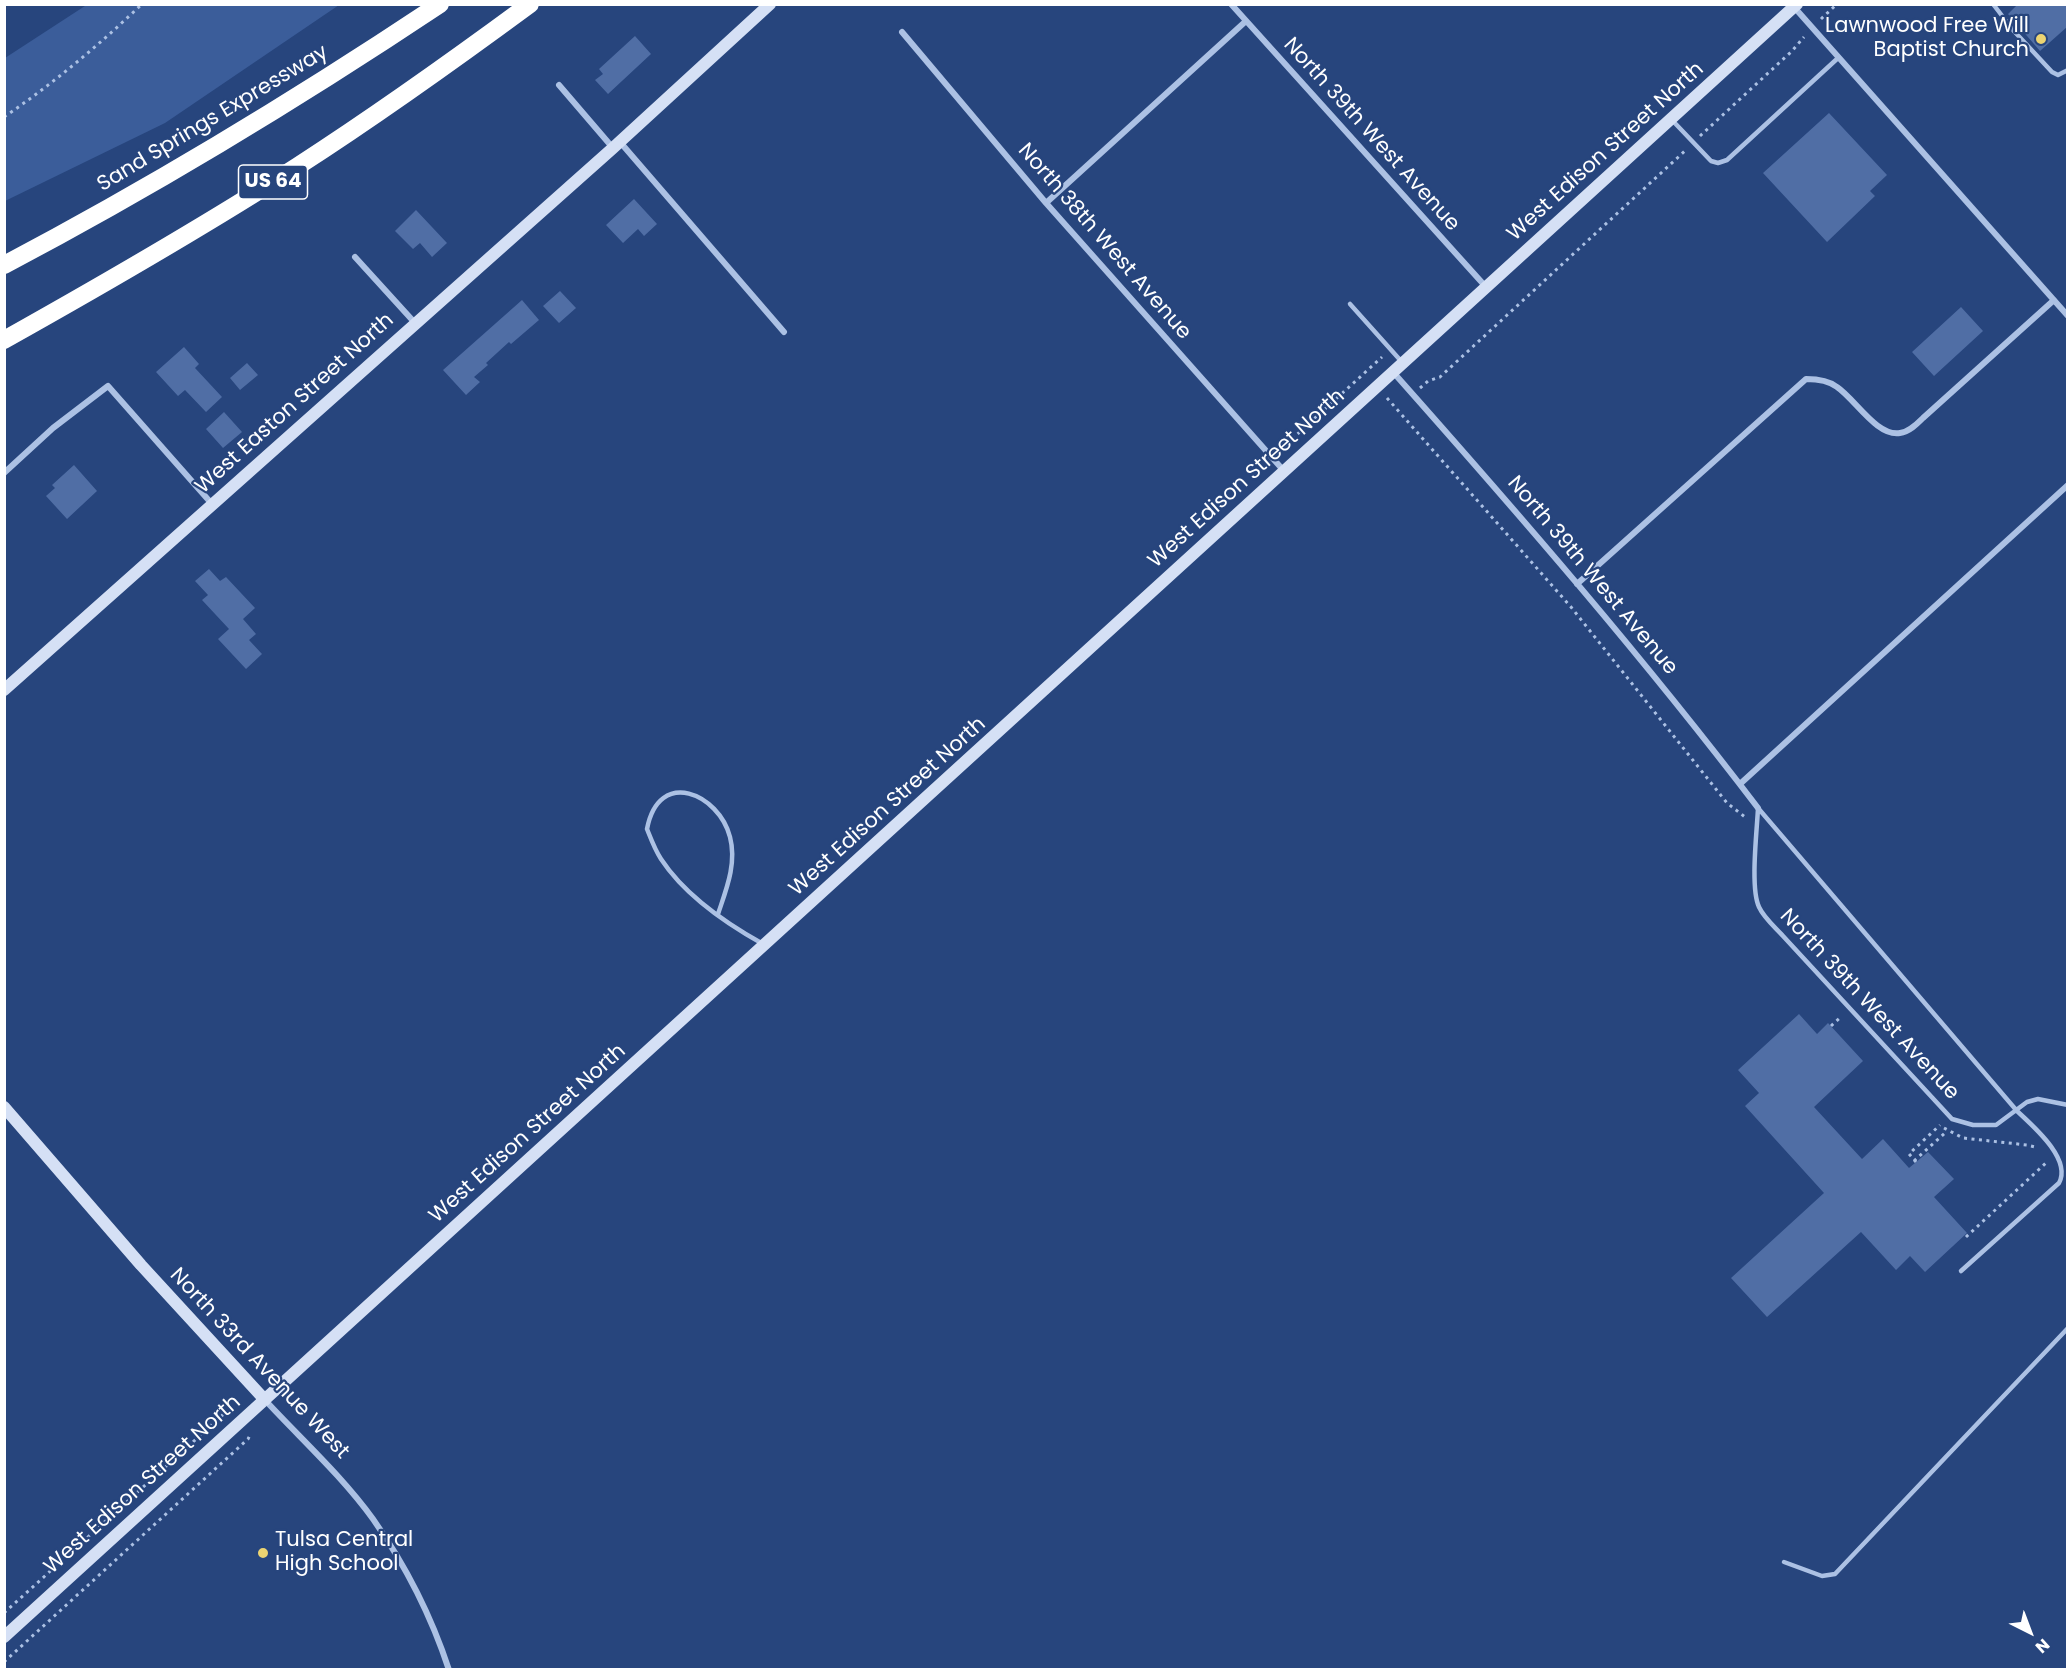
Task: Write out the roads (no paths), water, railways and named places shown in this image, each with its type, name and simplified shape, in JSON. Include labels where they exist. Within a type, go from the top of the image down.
[{"type":"highway","name":"Sand Springs Expressway","points":[[4,265],[187,164],[311,89],[440,4]]},
{"type":"highway","name":"US 64","points":[[4,340],[152,255],[300,165],[451,62],[530,4]]},
{"type":"street","name":"West Easton Street North","points":[[5,689],[616,145],[770,4]]},
{"type":"street","name":"North 39th West Avenue","points":[[1231,4],[1486,287]]},
{"type":"street","points":[[1796,6],[1838,58],[2067,316]]},
{"type":"street","name":"West Edison Street North","points":[[4,1637],[1796,6]]},
{"type":"street","points":[[1046,203],[1246,21]]},
{"type":"street","name":"North 38th West Avenue","points":[[902,32],[1046,203],[1284,471]]},
{"type":"street","points":[[559,86],[616,145],[784,332]]},
{"type":"street","points":[[355,257],[415,323]]},
{"type":"street","points":[[1577,584],[1806,379],[1818,379],[1839,387],[1882,429],[1892,434],[1902,433],[1923,418],[2054,300]]},
{"type":"street","name":"North 39th West Avenue","points":[[1398,368],[1413,394],[1692,721],[1758,808]]},
{"type":"street","points":[[4,473],[53,428],[108,386],[213,505]]},
{"type":"street","points":[[1740,784],[2067,485]]},
{"type":"street","name":"North 33rd Avenue West","points":[[4,1107],[141,1265],[372,1518],[412,1580],[428,1614],[449,1670]]},
{"type":"lane","points":[[1993,4],[2013,30],[2052,72],[2058,75],[2067,70]]},
{"type":"lane","points":[[1671,119],[1711,161],[1718,163],[1727,160],[1838,58]]},
{"type":"lane","points":[[1350,304],[1398,368]]},
{"type":"lane","points":[[718,914],[729,884],[732,861],[731,839],[725,822],[714,809],[697,798],[684,792],[668,794],[656,804],[647,829],[661,860],[684,887],[733,927],[765,945]]},
{"type":"lane","name":"North 39th West Avenue","points":[[1758,808],[2017,1111],[2057,1153],[2064,1168],[2064,1177],[2046,1196],[1961,1271]]},
{"type":"lane","name":"North 39th West Avenue","points":[[1758,808],[1756,893],[1758,906],[1765,916],[1952,1119],[1972,1125],[1996,1125],[2017,1111]]},
{"type":"lane","points":[[2017,1111],[2027,1102],[2038,1099],[2067,1105]]},
{"type":"lane","points":[[1784,1562],[1822,1576],[1835,1574],[2067,1328]]},
{"type":"place","name":"Lawnwood Free Will Baptist Church","points":[[2041,39]]},
{"type":"place","name":"Tulsa Central High School","points":[[263,1553]]}]
